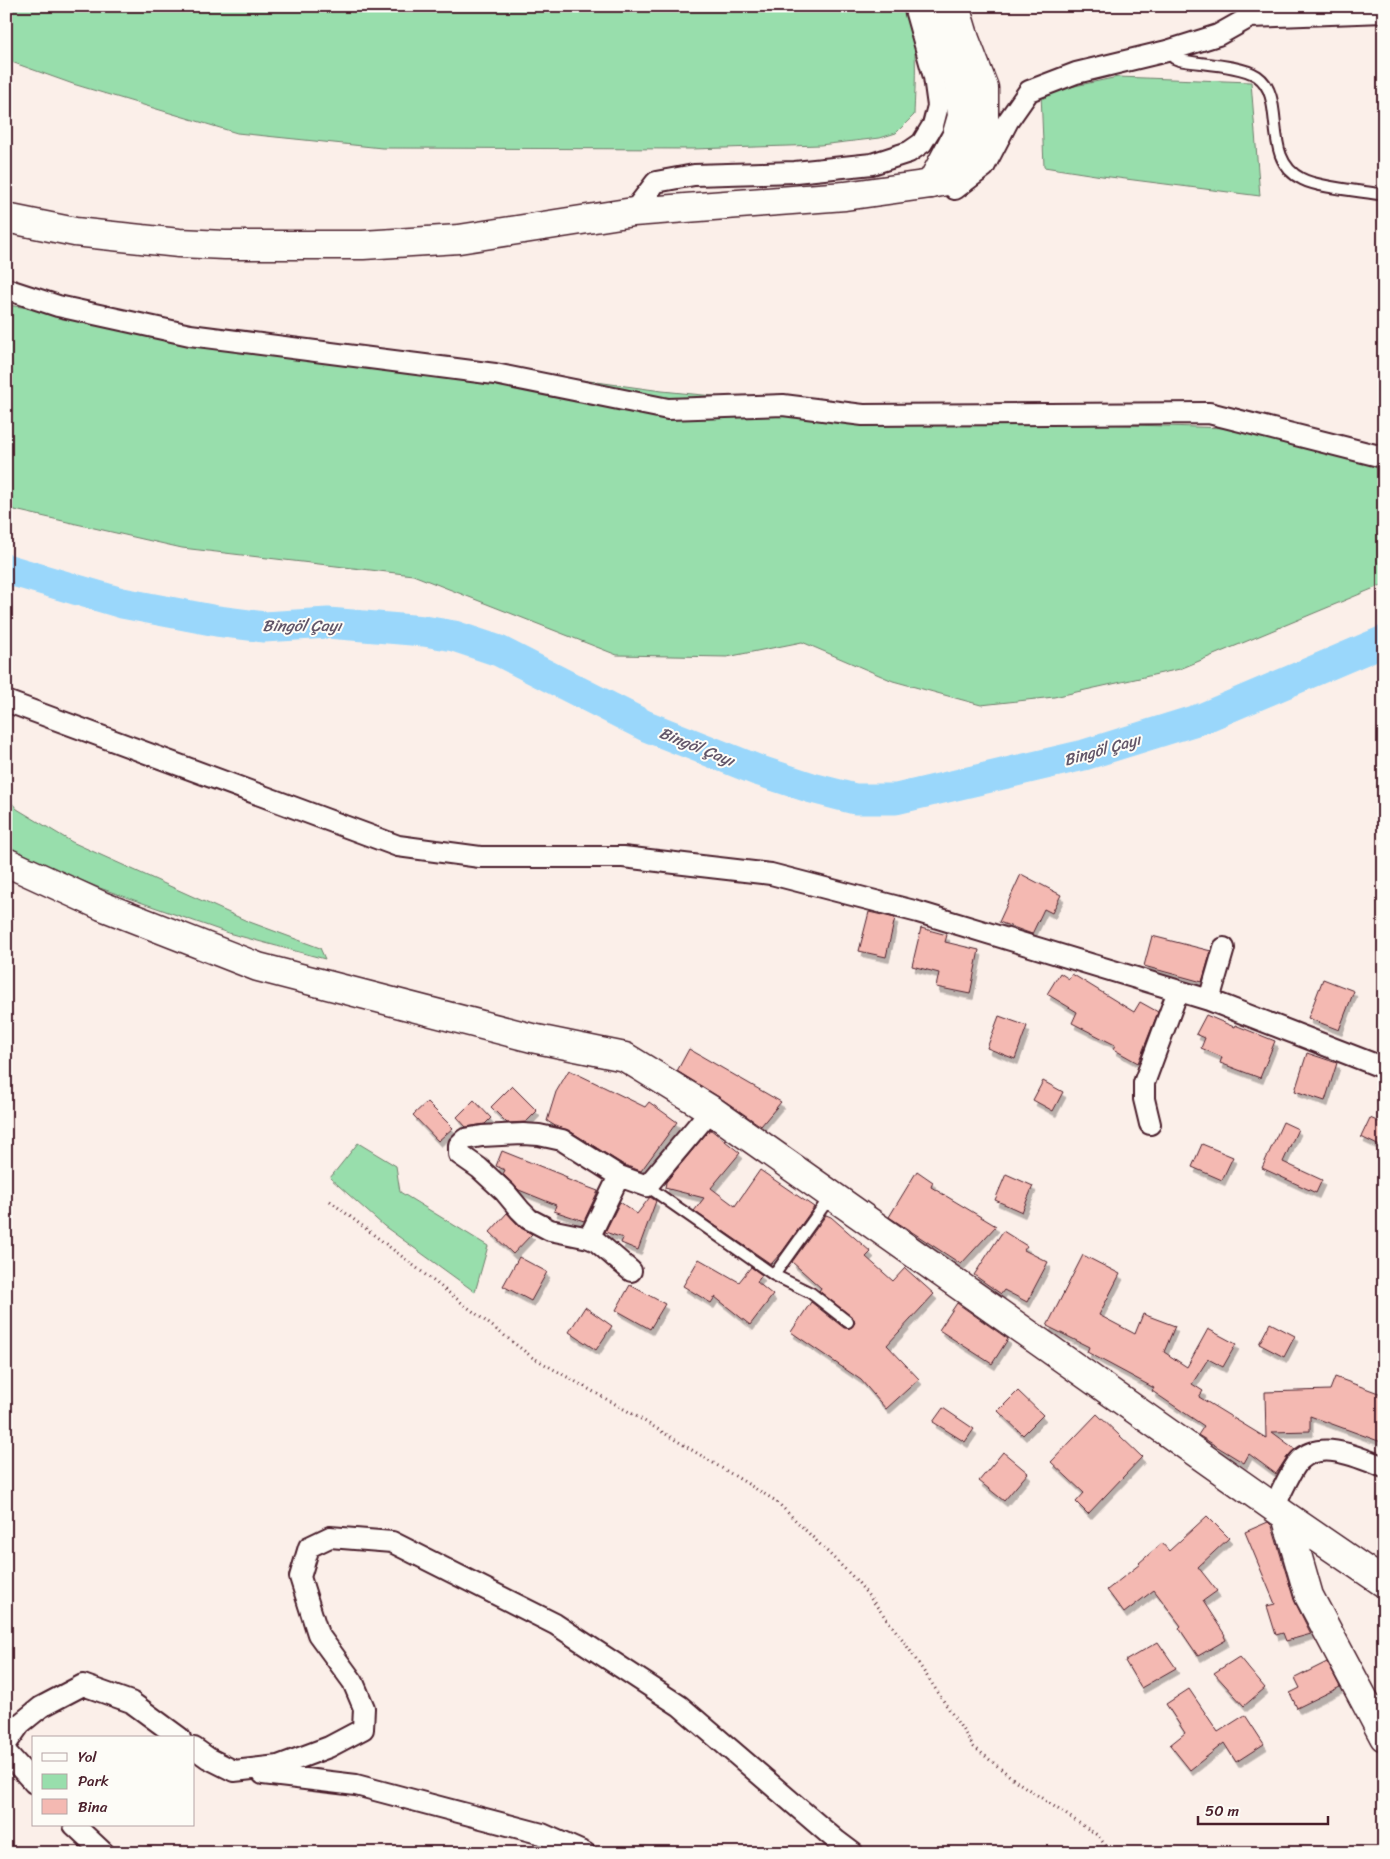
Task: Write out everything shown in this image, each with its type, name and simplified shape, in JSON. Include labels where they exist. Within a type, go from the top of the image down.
[{"type":"main road","points":[[931,184],[956,137],[962,116],[958,79],[946,54],[938,6]]},
{"type":"main road","points":[[6,218],[75,232],[179,244],[363,245],[459,239],[633,212],[845,196],[951,180],[963,169],[984,129],[984,88],[955,6]]},
{"type":"main road","points":[[6,862],[102,906],[258,968],[532,1038],[625,1057],[711,1110],[1280,1512],[1384,1583]]},
{"type":"main road","points":[[1280,1512],[1309,1596],[1384,1737]]},
{"type":"street","points":[[633,212],[656,182],[694,175],[795,172],[872,164],[909,152],[922,143],[933,125],[938,106],[934,77],[914,6]]},
{"type":"street","points":[[931,184],[954,189],[984,167],[1008,121],[1029,91],[1076,73],[1167,51],[1218,35],[1257,11],[1384,12]]},
{"type":"street","points":[[6,289],[58,306],[190,335],[495,374],[668,410],[784,404],[863,415],[1209,413],[1379,456]]},
{"type":"street","points":[[6,701],[398,846],[480,857],[623,857],[772,874],[918,912],[1209,1000],[1384,1068]]},
{"type":"street","points":[[1209,1000],[1224,948]]},
{"type":"street","points":[[1150,1124],[1144,1099],[1144,1083],[1178,991]]},
{"type":"street","points":[[631,1271],[602,1246],[589,1238],[550,1230],[530,1219],[486,1174],[459,1154],[459,1145],[465,1140],[482,1136],[523,1134],[552,1137],[562,1140],[619,1176],[647,1186],[711,1110]]},
{"type":"street","points":[[589,1238],[619,1176]]},
{"type":"street","points":[[1280,1512],[1299,1461],[1310,1452],[1327,1450],[1354,1456],[1384,1467]]},
{"type":"street","points":[[234,1771],[278,1766],[329,1747],[362,1729],[364,1708],[353,1682],[318,1634],[300,1577],[309,1546],[330,1537],[392,1542],[555,1624],[680,1706],[852,1853]]},
{"type":"street","points":[[6,1744],[20,1724],[42,1707],[83,1685],[131,1702],[177,1736]]},
{"type":"street","points":[[195,1749],[208,1758],[234,1771],[356,1785],[542,1834],[585,1853]]},
{"type":"street","points":[[6,1752],[32,1781]]},
{"type":"street","points":[[75,1826],[104,1853]]},
{"type":"lane","points":[[1167,51],[1179,60],[1248,71],[1261,79],[1269,89],[1280,156],[1294,175],[1312,183],[1384,195]]},
{"type":"lane","points":[[647,1186],[774,1275],[811,1293],[848,1322]]},
{"type":"lane","points":[[774,1275],[831,1195]]},
{"type":"path","points":[[330,1201],[532,1357],[631,1413],[776,1501],[857,1581],[903,1640],[974,1747],[1016,1781],[1097,1835],[1112,1853]]},
{"type":"green space","points":[[6,6],[906,6],[915,44],[914,115],[896,133],[880,138],[820,145],[693,149],[382,148],[237,133],[73,84],[6,60]]},
{"type":"green space","points":[[1118,77],[1251,82],[1260,196],[1044,167],[1041,93]]},
{"type":"green space","points":[[6,305],[327,345],[662,391],[887,413],[1005,421],[1260,429],[1384,458],[1384,584],[1180,669],[1054,697],[981,705],[893,681],[802,642],[727,657],[617,655],[413,575],[182,548],[6,508]]},
{"type":"green space","points":[[6,796],[17,809],[72,842],[247,921],[320,948],[325,959],[228,933],[100,888],[6,850]]},
{"type":"green space","points":[[358,1143],[396,1166],[400,1192],[488,1246],[475,1292],[384,1226],[330,1178]]},
{"type":"building","points":[[1021,874],[1061,895],[1052,913],[1044,909],[1032,934],[999,922]]},
{"type":"building","points":[[869,912],[895,918],[886,957],[859,951]]},
{"type":"building","points":[[921,928],[947,935],[945,942],[979,950],[970,994],[936,987],[939,973],[912,966]]},
{"type":"building","points":[[1152,936],[1211,951],[1202,982],[1144,966]]},
{"type":"building","points":[[1060,973],[1069,979],[1072,974],[1134,1012],[1140,1002],[1158,1012],[1138,1063],[1113,1049],[1115,1045],[1072,1023],[1077,1012],[1047,994]]},
{"type":"building","points":[[1323,979],[1354,991],[1339,1030],[1308,1018]]},
{"type":"building","points":[[1206,1015],[1275,1041],[1260,1078],[1220,1063],[1222,1057],[1201,1048],[1205,1038],[1196,1034]]},
{"type":"building","points":[[999,1016],[1027,1026],[1015,1059],[987,1048]]},
{"type":"building","points":[[689,1049],[781,1102],[761,1126],[677,1071]]},
{"type":"building","points":[[1307,1053],[1337,1063],[1325,1101],[1295,1091]]},
{"type":"building","points":[[569,1070],[645,1107],[649,1102],[677,1122],[641,1171],[624,1165],[568,1130],[557,1127],[547,1121],[556,1092]]},
{"type":"building","points":[[1043,1081],[1063,1092],[1053,1111],[1033,1100]]},
{"type":"building","points":[[512,1086],[537,1111],[526,1122],[507,1123],[491,1107]]},
{"type":"building","points":[[474,1100],[491,1118],[485,1124],[466,1127],[457,1117]]},
{"type":"building","points":[[427,1102],[453,1128],[438,1141],[413,1115]]},
{"type":"building","points":[[1370,1118],[1384,1124],[1384,1148],[1361,1137]]},
{"type":"building","points":[[1283,1122],[1298,1129],[1283,1162],[1322,1180],[1316,1193],[1262,1168]]},
{"type":"building","points":[[710,1129],[740,1153],[711,1188],[735,1206],[760,1170],[814,1207],[782,1252],[771,1264],[694,1211],[704,1198],[665,1188],[666,1182]]},
{"type":"building","points":[[1202,1144],[1233,1157],[1222,1180],[1192,1167]]},
{"type":"building","points":[[502,1151],[598,1191],[584,1221],[554,1211],[556,1205],[519,1190],[503,1174],[505,1170],[496,1166]]},
{"type":"building","points":[[917,1171],[933,1182],[931,1187],[996,1226],[961,1264],[889,1217]]},
{"type":"building","points":[[1006,1174],[1033,1186],[1022,1212],[995,1200]]},
{"type":"building","points":[[650,1197],[656,1201],[638,1250],[621,1243],[623,1238],[605,1232],[620,1202],[637,1214]]},
{"type":"building","points":[[507,1213],[521,1228],[532,1234],[513,1254],[490,1232]]},
{"type":"building","points":[[826,1215],[831,1217],[871,1252],[866,1257],[893,1281],[905,1268],[934,1294],[887,1345],[919,1379],[886,1409],[861,1380],[791,1332],[811,1302],[844,1328],[850,1328],[855,1323],[852,1317],[819,1291],[821,1288],[792,1262]]},
{"type":"building","points":[[1003,1231],[1027,1246],[1024,1250],[1048,1262],[1027,1302],[1004,1290],[1001,1294],[974,1275]]},
{"type":"building","points":[[1083,1255],[1120,1274],[1099,1315],[1135,1334],[1143,1314],[1175,1326],[1164,1352],[1187,1367],[1208,1329],[1236,1344],[1223,1367],[1208,1359],[1192,1384],[1203,1391],[1199,1397],[1266,1438],[1265,1392],[1330,1390],[1335,1377],[1384,1395],[1384,1443],[1310,1416],[1310,1431],[1272,1432],[1295,1449],[1287,1457],[1276,1474],[1249,1454],[1244,1463],[1198,1435],[1204,1426],[1152,1391],[1154,1388],[1087,1352],[1089,1347],[1047,1326]]},
{"type":"building","points":[[519,1257],[547,1272],[531,1301],[503,1286]]},
{"type":"building","points":[[699,1259],[739,1282],[751,1267],[762,1275],[757,1282],[773,1295],[750,1325],[715,1297],[711,1303],[683,1286]]},
{"type":"building","points":[[630,1285],[665,1304],[650,1329],[616,1310]]},
{"type":"building","points":[[957,1303],[1008,1339],[992,1364],[939,1330]]},
{"type":"building","points":[[585,1307],[612,1326],[596,1350],[569,1332]]},
{"type":"building","points":[[1270,1323],[1295,1336],[1284,1357],[1259,1344]]},
{"type":"building","points":[[1018,1391],[1043,1415],[1023,1435],[998,1411]]},
{"type":"building","points":[[943,1408],[974,1429],[965,1442],[933,1422]]},
{"type":"building","points":[[1097,1414],[1142,1457],[1088,1514],[1076,1502],[1084,1493],[1051,1462]]},
{"type":"building","points":[[1003,1452],[1028,1473],[1004,1501],[979,1481]]},
{"type":"building","points":[[1207,1516],[1229,1538],[1198,1567],[1217,1591],[1203,1601],[1225,1635],[1226,1640],[1198,1656],[1179,1628],[1181,1626],[1154,1590],[1124,1613],[1107,1590],[1140,1564],[1162,1543],[1169,1551]]},
{"type":"building","points":[[1268,1522],[1272,1526],[1294,1600],[1311,1634],[1286,1641],[1283,1633],[1276,1635],[1267,1606],[1275,1604],[1245,1532]]},
{"type":"building","points":[[1158,1642],[1176,1668],[1141,1688],[1125,1661]]},
{"type":"building","points":[[1239,1657],[1265,1688],[1244,1706],[1214,1673]]},
{"type":"building","points":[[1327,1662],[1340,1687],[1297,1708],[1290,1693],[1300,1688],[1295,1678]]},
{"type":"building","points":[[1189,1689],[1218,1732],[1245,1715],[1264,1744],[1236,1762],[1224,1743],[1190,1770],[1170,1745],[1185,1733],[1166,1704]]},
{"type":"waterway","name":"Bingöl Çayı","points":[[6,569],[122,603],[217,621],[264,627],[328,623],[424,631],[454,636],[499,651],[646,726],[757,770],[812,788],[855,799],[896,799],[1084,755],[1203,718],[1384,641]]}]
